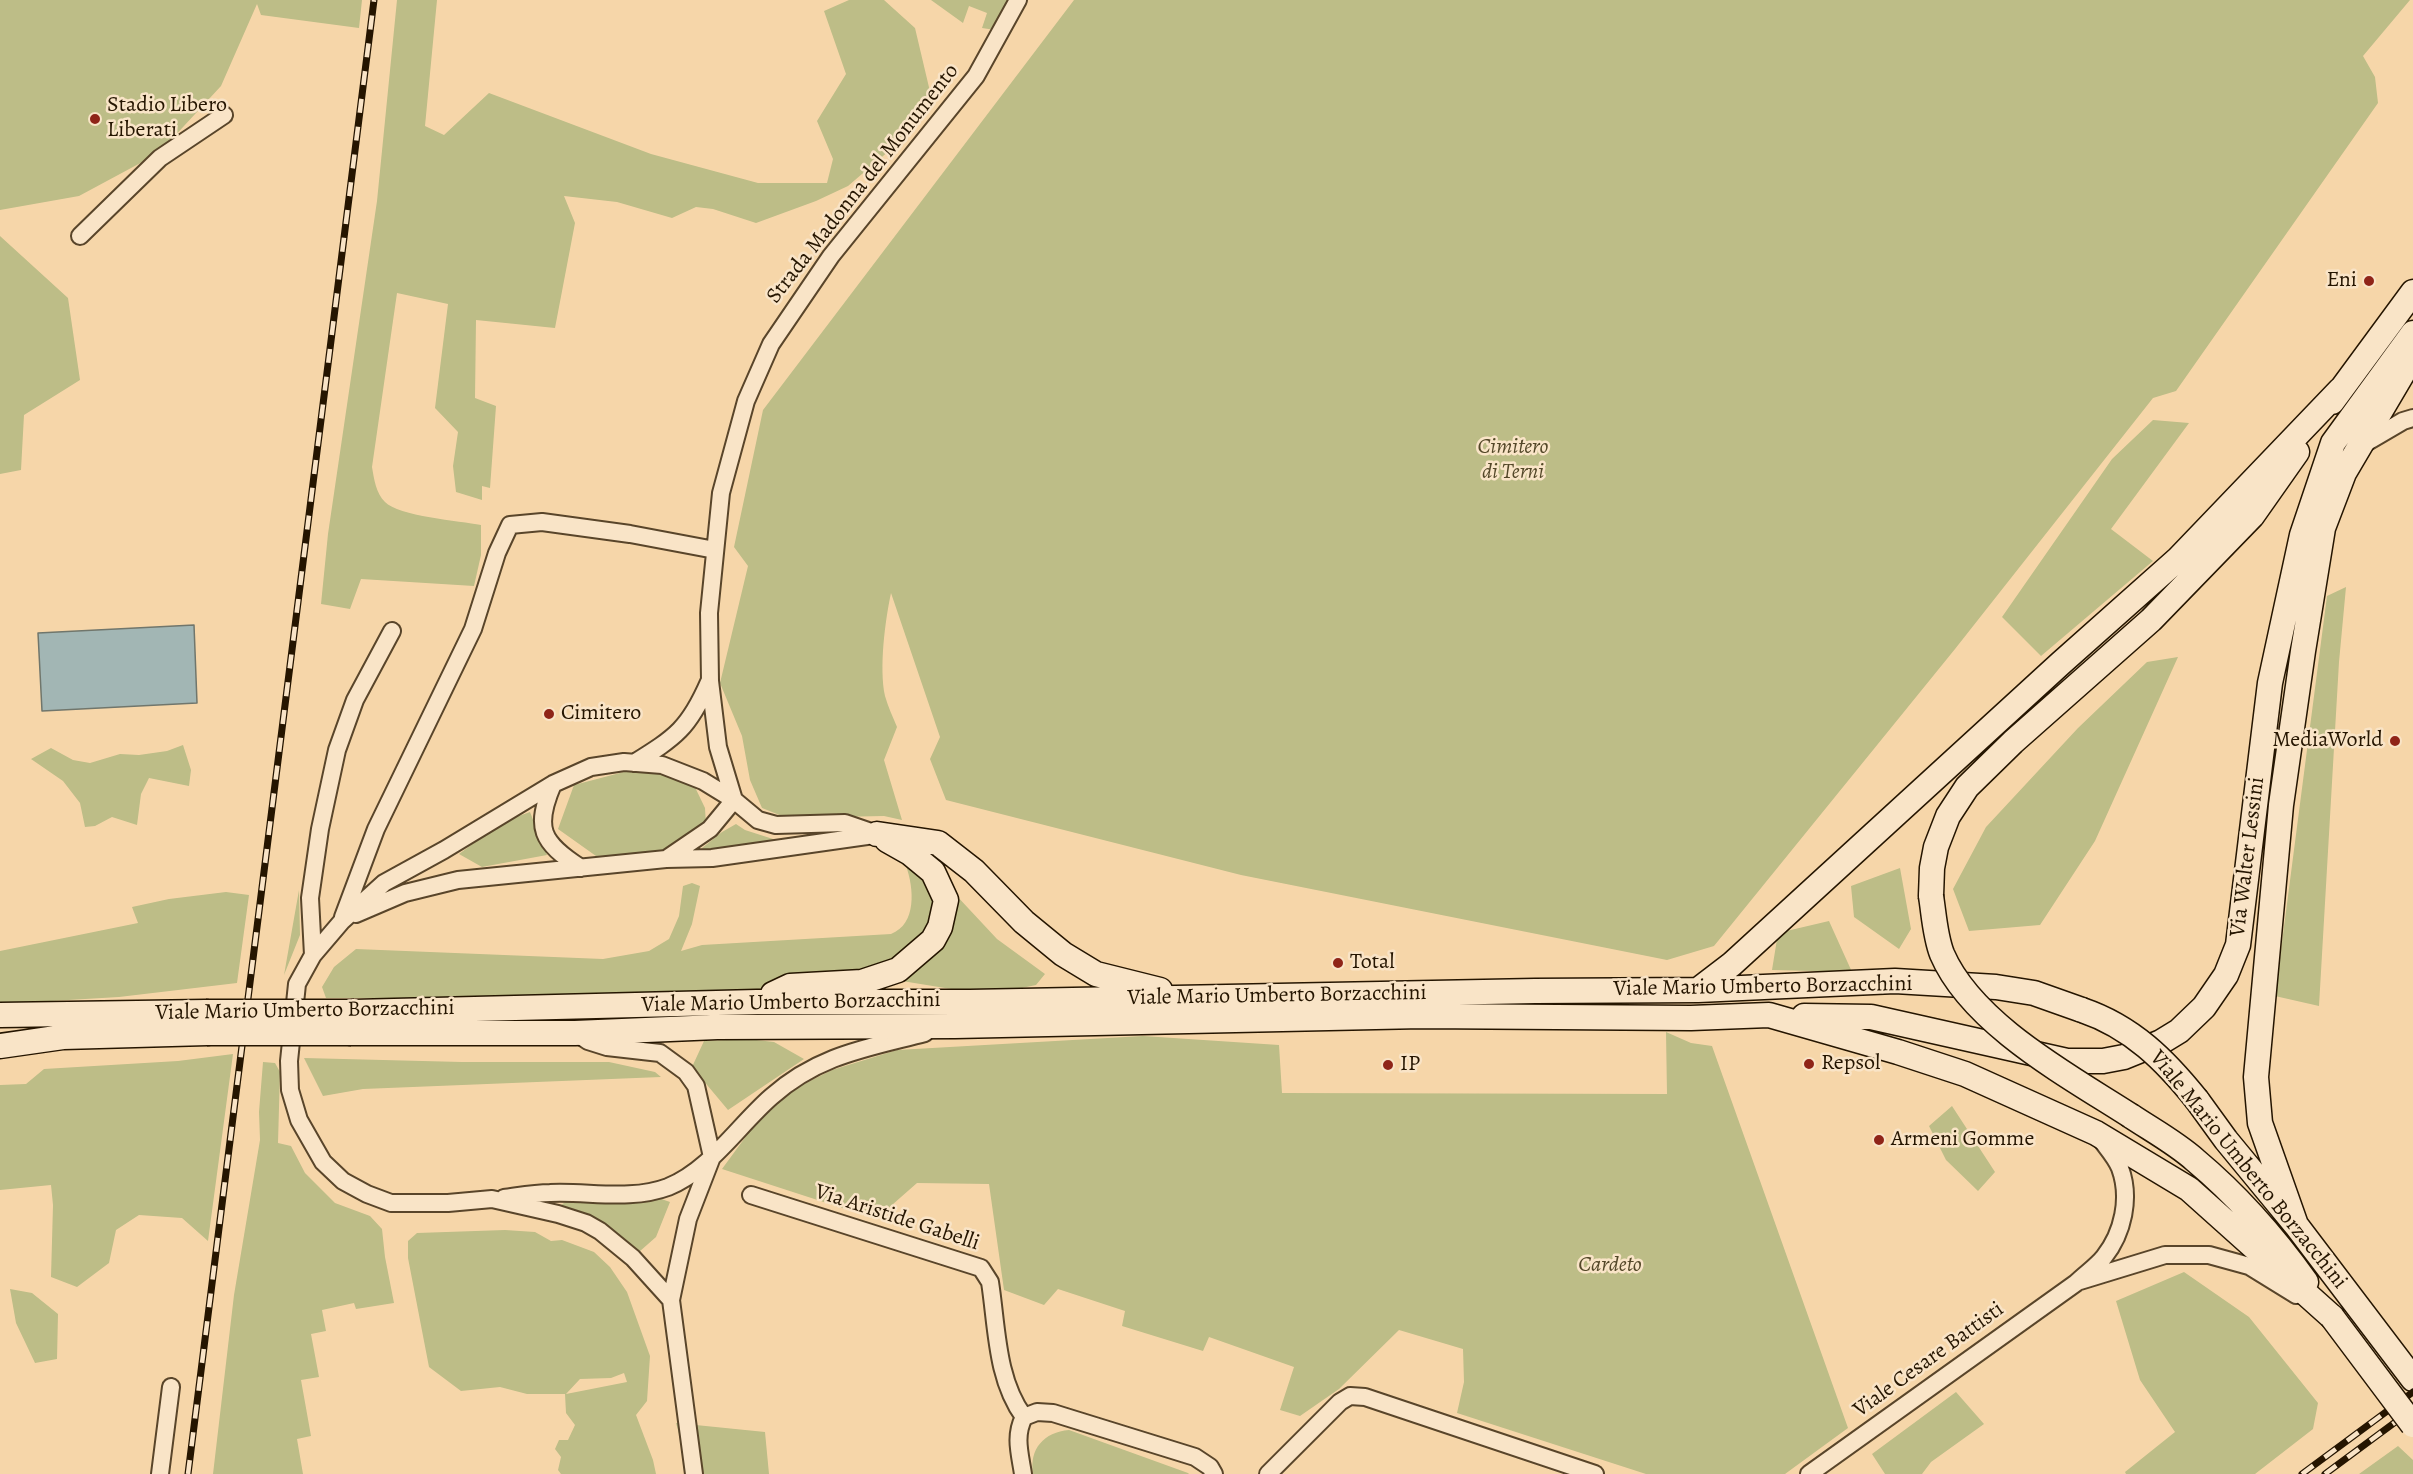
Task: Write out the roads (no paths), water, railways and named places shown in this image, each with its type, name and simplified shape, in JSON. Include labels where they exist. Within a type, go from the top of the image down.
[{"type":"main road","points":[[2262,1255],[2239,1199],[2194,1158],[2028,1049],[1969,997],[1951,971],[1936,932],[1931,896],[1932,868],[1936,847],[1948,816],[1967,787],[2013,742],[2151,620],[2252,516],[2340,390],[2413,292]]},
{"type":"main road","name":"Via Walter Lessini","points":[[1769,1015],[1872,1017],[2067,1061],[2103,1062],[2124,1057],[2161,1042],[2179,1031],[2204,1007],[2226,975],[2238,945],[2270,683],[2302,535],[2333,443],[2413,333]]},
{"type":"main road","name":"Via Walter Lessini","points":[[2296,1225],[2260,1123],[2256,1077],[2281,805],[2302,651],[2323,528],[2344,473],[2412,364]]},
{"type":"main road","points":[[1698,990],[1732,964],[2178,559],[2340,390]]},
{"type":"main road","points":[[878,834],[938,843],[974,871],[1024,922],[1063,954],[1096,974],[1194,998]]},
{"type":"main road","points":[[757,1002],[790,986],[862,981],[898,970],[933,940],[940,927],[946,900],[933,872],[910,853],[878,834]]},
{"type":"main road","name":"Viale Mario Umberto Borzacchini","points":[[353,1023],[757,1002],[1698,990],[1895,981],[1996,987],[2034,993],[2106,1018],[2140,1040],[2162,1059],[2296,1225],[2413,1379]]},
{"type":"main road","name":"Viale Mario Umberto Borzacchini","points":[[0,1015],[65,1015],[207,1022],[353,1023],[575,1033],[717,1027],[955,1026],[1422,1016],[1691,1018],[1769,1015],[1965,1074],[2096,1133],[2189,1189],[2332,1317],[2413,1425]]},
{"type":"main road","name":"Viale Mario Umberto Borzacchini","points":[[0,1046],[207,1022]]},
{"type":"street","name":"Strada Madonna del Monumento","points":[[734,800],[718,747],[710,681],[709,614],[721,493],[746,400],[771,344],[831,256],[976,76],[1018,0]]},
{"type":"street","points":[[80,236],[160,158],[224,115]]},
{"type":"street","points":[[2359,447],[2403,421],[2413,418]]},
{"type":"street","points":[[342,921],[376,829],[473,629],[497,553],[510,525],[542,522],[630,534],[715,550]]},
{"type":"street","points":[[313,955],[310,898],[320,829],[337,750],[355,700],[392,631]]},
{"type":"street","name":"Strada Madonna del Monumento","points":[[634,763],[681,731],[697,709],[710,681]]},
{"type":"street","points":[[878,834],[846,823],[776,825],[758,820],[734,800],[703,781],[662,765],[634,763],[591,767],[553,784],[444,850],[384,883],[342,921],[313,955],[297,984],[289,1061],[290,1090],[298,1120],[323,1162],[343,1181],[367,1194],[391,1203],[448,1203],[549,1193],[640,1194],[668,1187],[695,1171],[712,1157],[772,1096],[797,1077],[834,1057],[955,1026]]},
{"type":"street","points":[[553,784],[544,806],[542,821],[546,836],[559,854],[581,868]]},
{"type":"street","points":[[666,859],[710,829],[734,800]]},
{"type":"street","points":[[342,921],[405,893],[458,880],[666,859],[712,858],[878,834]]},
{"type":"street","points":[[575,1033],[588,1041],[608,1047],[660,1053],[686,1072],[696,1086],[712,1157],[688,1220],[671,1300],[694,1474]]},
{"type":"street","name":"Viale Cesare Battisti","points":[[1809,1474],[2076,1282],[2103,1258],[2117,1236],[2125,1213],[2125,1190],[2120,1168],[2096,1133]]},
{"type":"street","name":"Via Aristide Gabelli","points":[[751,1195],[981,1268],[990,1282],[1004,1380],[1014,1404],[1024,1417]]},
{"type":"street","points":[[492,1199],[586,1223],[600,1231],[633,1258],[671,1300]]},
{"type":"street","name":"Viale Cesare Battisti","points":[[2076,1282],[2165,1256],[2262,1255]]},
{"type":"street","points":[[160,1474],[171,1387]]},
{"type":"street","points":[[1268,1474],[1340,1402],[1350,1396],[1365,1397],[1595,1474]]},
{"type":"street","points":[[1023,1474],[1017,1438],[1018,1427],[1024,1417],[1037,1412],[1053,1413],[1195,1457],[1212,1471],[1229,1474]]},
{"type":"railway","points":[[188,1474],[374,0]]},
{"type":"railway","points":[[2302,1474],[2413,1392]]},
{"type":"railway","points":[[2325,1474],[2413,1409]]},
{"type":"place","name":"Stadio Libero Liberati","points":[[95,119]]},
{"type":"place","name":"Eni","points":[[2369,281]]},
{"type":"place","name":"Cimitero","points":[[549,714]]},
{"type":"place","name":"MediaWorld","points":[[2395,741]]},
{"type":"place","name":"Total","points":[[1338,963]]},
{"type":"place","name":"Repsol","points":[[1809,1064]]},
{"type":"place","name":"IP","points":[[1388,1065]]},
{"type":"place","name":"Armeni Gomme","points":[[1879,1140]]},
{"type":"park label","name":"Cimitero di Terni","points":[[1513,461]]},
{"type":"park label","name":"Cardeto","points":[[1610,1266]]}]
